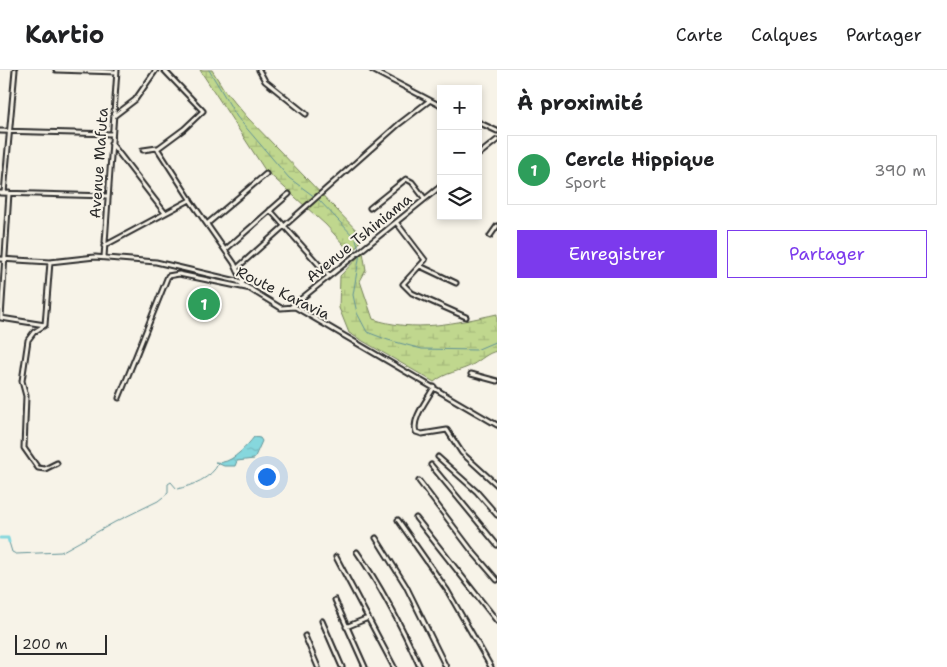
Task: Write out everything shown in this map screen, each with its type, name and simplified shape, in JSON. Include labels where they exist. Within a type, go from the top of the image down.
[{"type":"street","points":[[16,70],[2,193],[108,196]]},
{"type":"street","points":[[56,70],[117,71]]},
{"type":"street","points":[[113,116],[135,100],[156,70]]},
{"type":"street","points":[[157,149],[184,129],[203,111],[164,70]]},
{"type":"street","points":[[259,70],[265,81],[306,114]]},
{"type":"street","points":[[372,70],[437,104]]},
{"type":"street","name":"Avenue Mafuta","points":[[104,257],[117,71]]},
{"type":"street","points":[[237,268],[399,124],[429,100]]},
{"type":"street","points":[[482,124],[497,131]]},
{"type":"street","points":[[0,131],[112,134]]},
{"type":"street","points":[[482,153],[497,140]]},
{"type":"street","points":[[111,142],[165,212]]},
{"type":"street","points":[[142,150],[154,147],[157,149],[237,268],[243,283]]},
{"type":"street","points":[[207,224],[266,174]]},
{"type":"street","points":[[370,208],[406,179],[412,182],[425,199]]},
{"type":"street","name":"Avenue Tshiniama","points":[[291,307],[437,189]]},
{"type":"street","points":[[9,193],[6,260],[0,318],[45,325]]},
{"type":"street","points":[[225,250],[289,194]]},
{"type":"street","points":[[104,246],[190,200]]},
{"type":"street","points":[[270,210],[329,276]]},
{"type":"street","points":[[396,222],[424,259],[420,266],[403,282],[403,285],[412,293],[466,316]]},
{"type":"street","points":[[490,236],[497,226]]},
{"type":"street","name":"Route Karavia","points":[[0,259],[50,262],[104,257],[166,263],[243,283],[281,308],[291,307],[298,310],[497,425]]},
{"type":"street","points":[[45,325],[50,262]]},
{"type":"street","points":[[420,266],[456,282]]},
{"type":"street","points":[[119,398],[168,276],[179,274],[252,289]]},
{"type":"street","points":[[297,302],[298,310]]},
{"type":"street","points":[[45,325],[32,334],[27,346],[22,380],[26,396],[24,447],[38,468],[45,468],[57,463]]},
{"type":"street","points":[[472,374],[497,381]]},
{"type":"street","points":[[434,387],[416,420],[414,426],[416,432],[422,434],[447,430],[462,453],[497,485]]},
{"type":"street","points":[[438,457],[477,492],[497,515]]},
{"type":"street","points":[[431,465],[497,545]]},
{"type":"street","points":[[419,481],[472,551],[497,580]]},
{"type":"street","points":[[416,518],[497,620]]},
{"type":"street","points":[[398,520],[447,590],[491,667]]},
{"type":"street","points":[[376,538],[406,586],[446,667]]},
{"type":"street","points":[[357,552],[400,624],[420,667]]},
{"type":"street","points":[[336,557],[394,667]]},
{"type":"street","points":[[335,600],[365,667]]},
{"type":"street","points":[[346,627],[368,618]]},
{"type":"street","points":[[322,621],[342,667]]},
{"type":"street","points":[[305,636],[318,667]]},
{"type":"green space","points":[[200,70],[212,70],[225,91],[247,117],[363,237],[352,254],[326,225],[265,170]]},
{"type":"green space","points":[[363,252],[366,270],[360,281],[373,319],[388,323],[419,326],[466,321],[497,314],[497,351],[472,365],[443,376],[434,382],[349,333],[339,308],[340,276]]},
{"type":"water","points":[[254,437],[260,438],[262,441],[254,459],[237,461],[235,466],[224,466],[215,462],[227,461],[236,456]]},
{"type":"waterway","points":[[209,70],[237,117],[289,178],[315,197]]},
{"type":"waterway","points":[[318,199],[356,239],[359,249]]},
{"type":"waterway","points":[[360,253],[353,295],[357,313],[367,332],[422,349],[476,350],[497,341]]},
{"type":"waterway","points":[[9,542],[12,552],[16,554],[61,552],[158,501],[168,493],[168,484],[171,482],[177,489],[188,486],[206,477],[218,464]]},
{"type":"waterway","points":[[0,538],[8,538],[9,542]]},
{"type":"place","name":"Cercle Hippique","points":[[204,304]]}]
